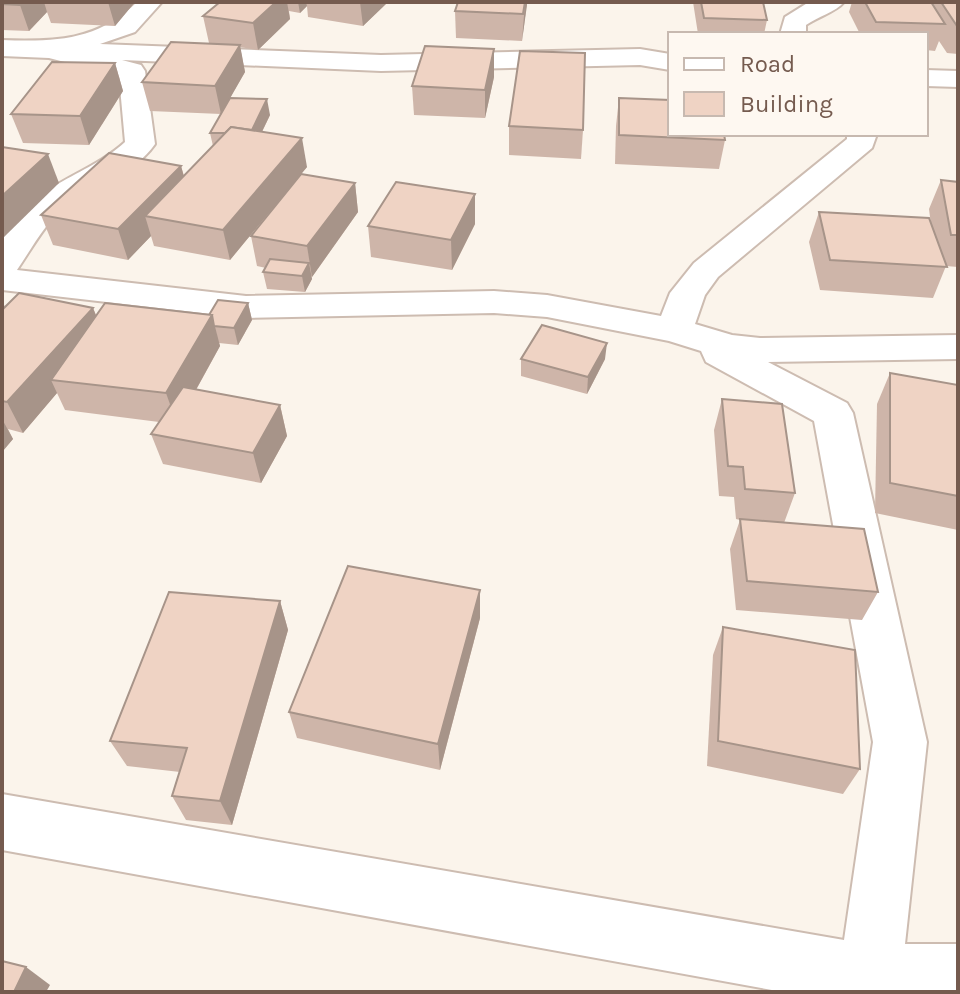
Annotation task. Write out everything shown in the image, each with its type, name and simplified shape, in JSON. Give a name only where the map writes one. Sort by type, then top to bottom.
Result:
[{"type":"street","points":[[54,51],[126,27],[150,2]]},
{"type":"street","points":[[793,32],[794,22],[812,9],[832,2]]},
{"type":"street","points":[[2,48],[381,63],[640,57],[668,62]]},
{"type":"street","points":[[2,267],[32,221],[51,201],[123,162],[140,144],[132,71],[54,51]]},
{"type":"street","points":[[928,78],[958,79]]},
{"type":"street","points":[[674,330],[688,293],[706,270],[862,142],[862,136]]},
{"type":"street","points":[[2,279],[246,307],[494,302],[547,306],[674,330],[730,347],[760,350],[958,347]]},
{"type":"street","points":[[674,330],[833,413],[900,742],[872,984]]},
{"type":"street","points":[[2,822],[872,984],[958,976]]},
{"type":"building","points":[[2,2],[23,2],[20,5]]},
{"type":"building","points":[[220,2],[276,2],[253,23],[203,16]]},
{"type":"building","points":[[458,2],[525,2],[523,14],[455,11]]},
{"type":"building","points":[[701,2],[763,2],[767,20],[704,18]]},
{"type":"building","points":[[865,2],[931,2],[945,24],[876,22]]},
{"type":"building","points":[[941,2],[958,2],[958,26],[957,26]]},
{"type":"building","points":[[171,42],[240,45],[215,86],[142,82]]},
{"type":"building","points":[[425,46],[494,49],[485,90],[412,86]]},
{"type":"building","points":[[520,51],[585,53],[583,130],[509,126]]},
{"type":"building","points":[[52,62],[115,63],[80,116],[11,114]]},
{"type":"building","points":[[230,98],[267,99],[252,130],[231,127],[225,133],[210,133]]},
{"type":"building","points":[[619,98],[668,100],[668,136],[724,136],[725,140],[619,135]]},
{"type":"building","points":[[231,127],[302,138],[223,230],[145,216]]},
{"type":"building","points":[[2,147],[48,154],[2,196]]},
{"type":"building","points":[[109,153],[181,166],[118,229],[41,215]]},
{"type":"building","points":[[301,174],[355,183],[307,246],[251,236]]},
{"type":"building","points":[[941,180],[958,182],[958,235],[951,235]]},
{"type":"building","points":[[396,182],[475,194],[451,240],[368,226]]},
{"type":"building","points":[[819,212],[929,218],[947,267],[830,260]]},
{"type":"building","points":[[270,259],[309,263],[302,276],[263,272]]},
{"type":"building","points":[[19,293],[93,308],[7,402],[2,401],[2,310]]},
{"type":"building","points":[[218,300],[248,303],[234,328],[214,326],[212,315],[209,315]]},
{"type":"building","points":[[105,303],[212,315],[166,393],[51,380]]},
{"type":"building","points":[[542,325],[607,343],[588,377],[521,359]]},
{"type":"building","points":[[890,373],[958,385],[958,496],[890,483]]},
{"type":"building","points":[[183,387],[280,405],[253,453],[151,434]]},
{"type":"building","points":[[722,399],[782,404],[795,493],[745,489],[743,467],[728,466]]},
{"type":"building","points":[[740,519],[864,529],[878,592],[747,581]]},
{"type":"building","points":[[348,566],[480,590],[438,744],[289,712]]},
{"type":"building","points":[[169,592],[280,601],[220,801],[172,796],[187,748],[110,741]]},
{"type":"building","points":[[723,627],[855,650],[860,769],[718,741]]},
{"type":"building","points":[[2,961],[26,967],[14,992],[2,992]]}]
